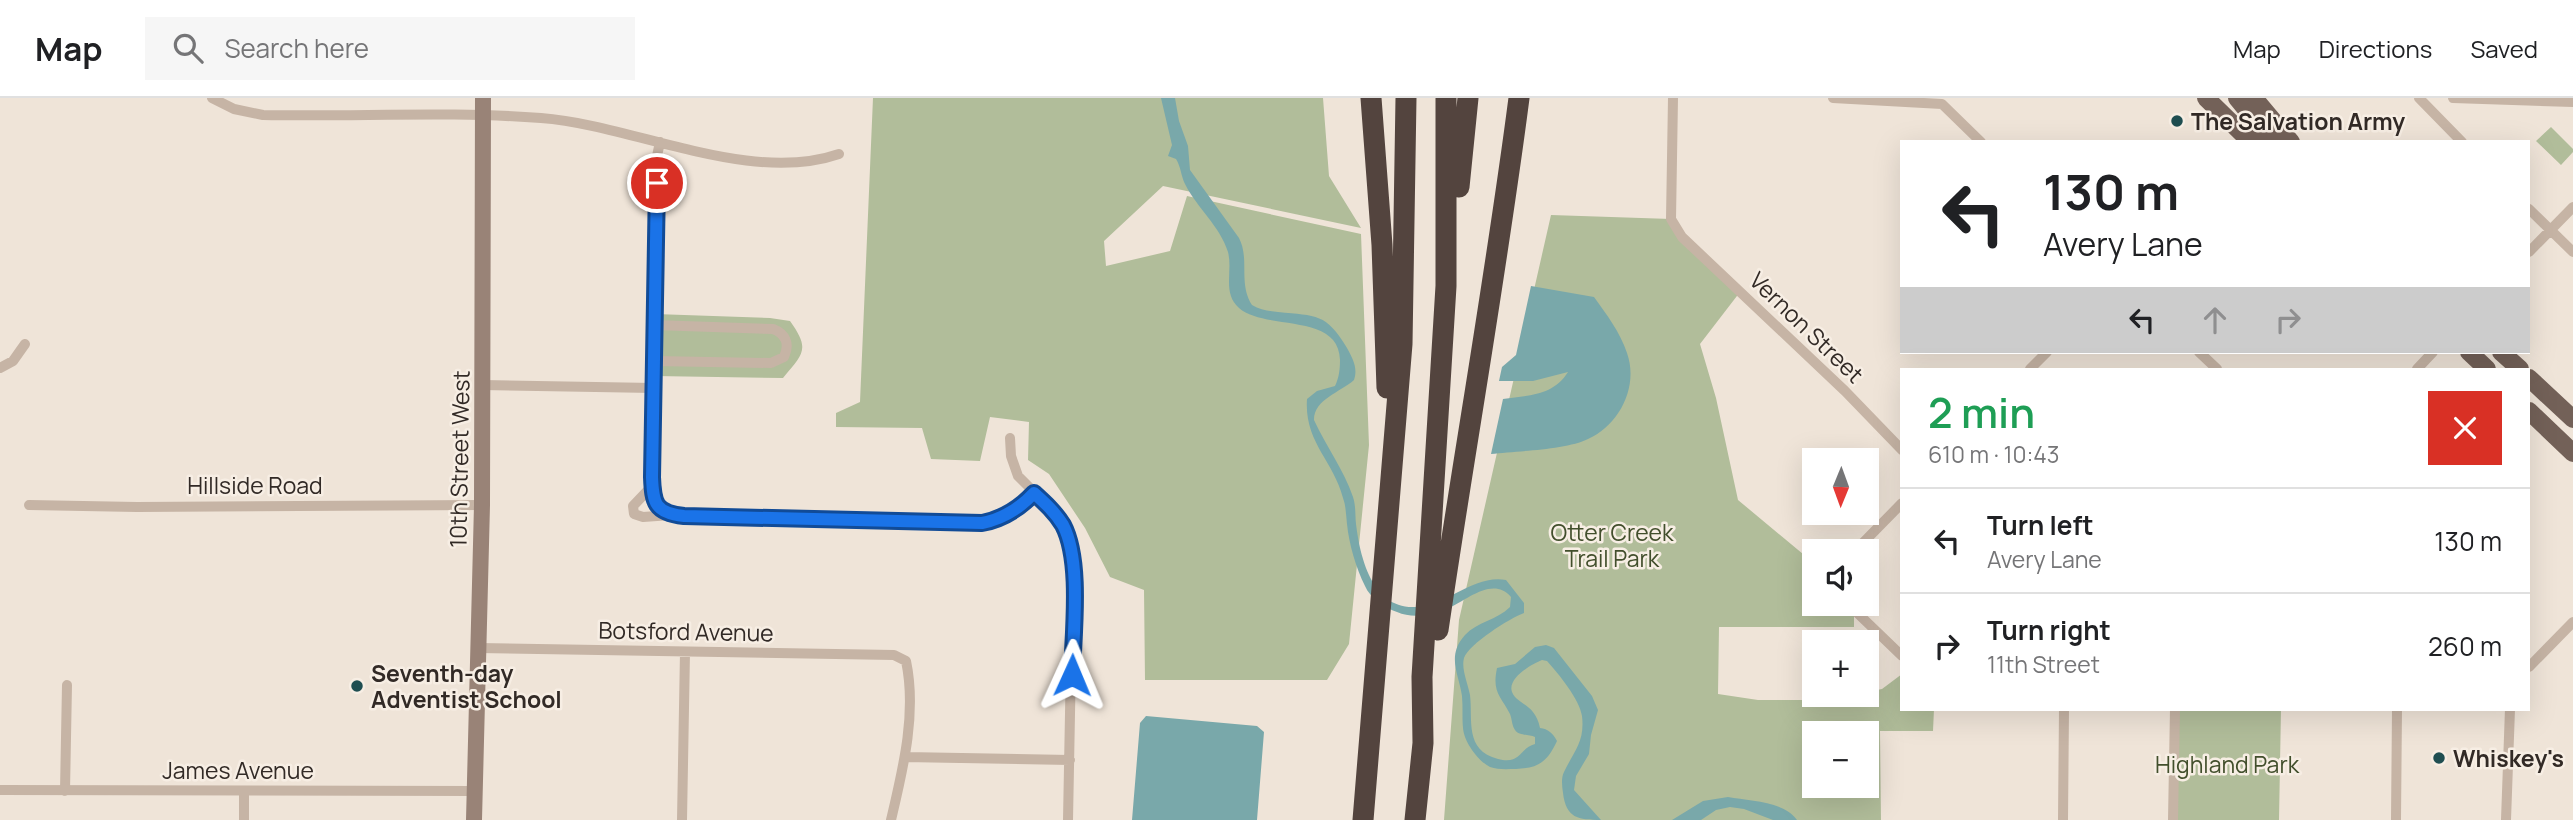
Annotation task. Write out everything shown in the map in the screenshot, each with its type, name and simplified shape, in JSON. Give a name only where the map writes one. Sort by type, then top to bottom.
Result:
[{"type":"highway","points":[[1371,98],[1386,318],[1386,523]]},
{"type":"highway","points":[[1363,820],[1401,358],[1405,98]]},
{"type":"highway","points":[[1415,820],[1426,679],[1440,558],[1446,286],[1446,98]]},
{"type":"highway","points":[[1446,286],[1468,98]]},
{"type":"highway","points":[[1440,558],[1462,465],[1484,345],[1518,103]]},
{"type":"main road","points":[[2206,98],[2249,140]]},
{"type":"main road","points":[[2237,98],[2271,140]]},
{"type":"main road","points":[[2254,98],[2290,140]]},
{"type":"main road","points":[[2272,98],[2291,140]]},
{"type":"main road","points":[[2471,354],[2486,368]]},
{"type":"main road","points":[[2503,354],[2519,368]]},
{"type":"main road","points":[[2530,379],[2573,419]]},
{"type":"main road","points":[[2530,412],[2573,453]]},
{"type":"street","points":[[212,98],[233,109],[263,115],[484,116],[564,121],[607,128],[724,156],[770,162],[817,162],[839,154]]},
{"type":"street","name":"10th Street West","points":[[474,820],[482,505],[483,98]]},
{"type":"street","name":"Vernon Street","points":[[1672,98],[1671,219],[1682,237],[1845,391],[1900,448]]},
{"type":"street","points":[[1833,98],[1942,104],[1979,140]]},
{"type":"street","points":[[2419,98],[2460,140]]},
{"type":"street","points":[[2453,98],[2573,102]]},
{"type":"street","points":[[2231,123],[2236,140]]},
{"type":"street","points":[[660,142],[657,156],[652,486],[657,506],[672,515]]},
{"type":"street","points":[[2530,251],[2573,206]]},
{"type":"street","points":[[2530,210],[2573,252]]},
{"type":"street","points":[[654,325],[772,329],[784,335],[787,343],[784,357],[771,363],[654,361]]},
{"type":"street","points":[[0,368],[13,361],[25,344]]},
{"type":"street","points":[[2031,368],[2045,354]]},
{"type":"street","points":[[2201,354],[2216,368]]},
{"type":"street","points":[[2418,368],[2431,354]]},
{"type":"street","points":[[482,385],[654,388]]},
{"type":"street","points":[[1010,438],[1014,467],[1024,484],[1055,513],[1067,535],[1073,555],[1068,820]]},
{"type":"street","points":[[652,486],[636,502],[632,510],[634,514],[643,517],[672,515],[982,523],[1004,517],[1034,493]]},
{"type":"street","name":"Hillside Road","points":[[29,505],[482,505]]},
{"type":"street","points":[[1867,539],[1900,505]]},
{"type":"street","points":[[1860,616],[1900,654]]},
{"type":"street","points":[[2530,666],[2573,622]]},
{"type":"street","name":"Botsford Avenue","points":[[478,648],[894,655],[906,661],[911,684],[905,757]]},
{"type":"street","points":[[682,820],[685,652]]},
{"type":"street","points":[[65,791],[67,685]]},
{"type":"street","points":[[2063,820],[2064,711]]},
{"type":"street","points":[[2173,820],[2175,711]]},
{"type":"street","points":[[2396,820],[2397,711]]},
{"type":"street","points":[[2506,820],[2510,711]]},
{"type":"street","points":[[891,820],[905,757],[1070,760]]},
{"type":"street","name":"James Avenue","points":[[0,790],[475,791]]},
{"type":"street","points":[[244,791],[244,820]]},
{"type":"green space","points":[[873,98],[1323,98],[1329,176],[1361,228],[1163,186],[1104,241],[1106,266],[1170,251],[1187,196],[1361,234],[1369,445],[1349,644],[1327,680],[1145,680],[1144,590],[1110,577],[1085,528],[1049,474],[1028,460],[1029,422],[990,417],[980,461],[931,459],[922,428],[836,427],[836,413],[860,402]]},
{"type":"green space","points":[[2551,127],[2573,149],[2561,165],[2536,141]]},
{"type":"green space","name":"Otter Creek Trail Park","points":[[1551,215],[1671,219],[1740,292],[1700,344],[1716,398],[1738,500],[1802,553],[1802,616],[1854,616],[1854,627],[1719,627],[1718,694],[1758,700],[1802,700],[1802,707],[1879,707],[1879,690],[1900,676],[1900,711],[1934,711],[1933,731],[1880,731],[1881,820],[1444,820],[1459,620]]},
{"type":"green space","points":[[655,314],[790,321],[800,338],[802,351],[783,378],[654,376]]},
{"type":"green space","name":"Highland Park","points":[[2175,711],[2281,711],[2279,820],[2173,820]]},
{"type":"water","points":[[1161,98],[1175,98],[1179,121],[1188,146],[1190,170],[1239,238],[1244,254],[1246,288],[1252,305],[1268,311],[1319,318],[1333,328],[1353,360],[1354,380],[1323,401],[1314,420],[1353,497],[1361,551],[1371,579],[1388,600],[1415,607],[1438,602],[1483,582],[1506,580],[1524,603],[1524,613],[1481,639],[1464,658],[1463,667],[1470,695],[1471,724],[1475,741],[1487,755],[1506,760],[1516,758],[1535,744],[1535,737],[1519,733],[1514,728],[1496,688],[1497,668],[1515,664],[1535,647],[1546,645],[1554,648],[1592,696],[1598,710],[1589,754],[1576,776],[1574,790],[1601,820],[1574,816],[1567,808],[1562,777],[1580,740],[1582,716],[1573,695],[1547,661],[1542,660],[1527,668],[1511,687],[1514,696],[1534,714],[1540,728],[1550,732],[1557,741],[1546,759],[1524,768],[1493,768],[1476,756],[1466,739],[1462,696],[1455,665],[1456,650],[1470,631],[1510,607],[1511,597],[1504,591],[1488,589],[1443,610],[1416,616],[1388,608],[1367,590],[1353,556],[1345,504],[1333,473],[1314,439],[1307,414],[1307,399],[1317,391],[1335,386],[1340,360],[1336,345],[1327,335],[1314,329],[1251,315],[1234,302],[1229,289],[1229,259],[1224,243],[1190,193],[1176,159],[1168,156],[1172,145]]},
{"type":"water","points":[[1531,286],[1594,297],[1617,331],[1627,353],[1630,366],[1628,391],[1617,415],[1599,433],[1588,439],[1554,448],[1491,454],[1503,399],[1548,390],[1568,372],[1533,381],[1499,381],[1502,367],[1516,355]]},
{"type":"water","points":[[1146,716],[1257,726],[1264,732],[1257,820],[1132,820],[1140,723]]},
{"type":"water","points":[[1728,797],[1775,805],[1797,820],[1773,820],[1744,809],[1730,807],[1716,810],[1701,820],[1672,820],[1703,801]]},
{"type":"place","name":"The Salvation Army","points":[[2177,121]]},
{"type":"place","name":"Seventh-day Adventist School","points":[[357,686]]},
{"type":"place","name":"Whiskey's","points":[[2439,758]]},
{"type":"route","points":[[657,183],[652,477],[657,506],[672,515],[684,516],[982,523],[1004,517],[1034,493],[1055,513],[1071,543],[1074,581],[1072,675]]}]
